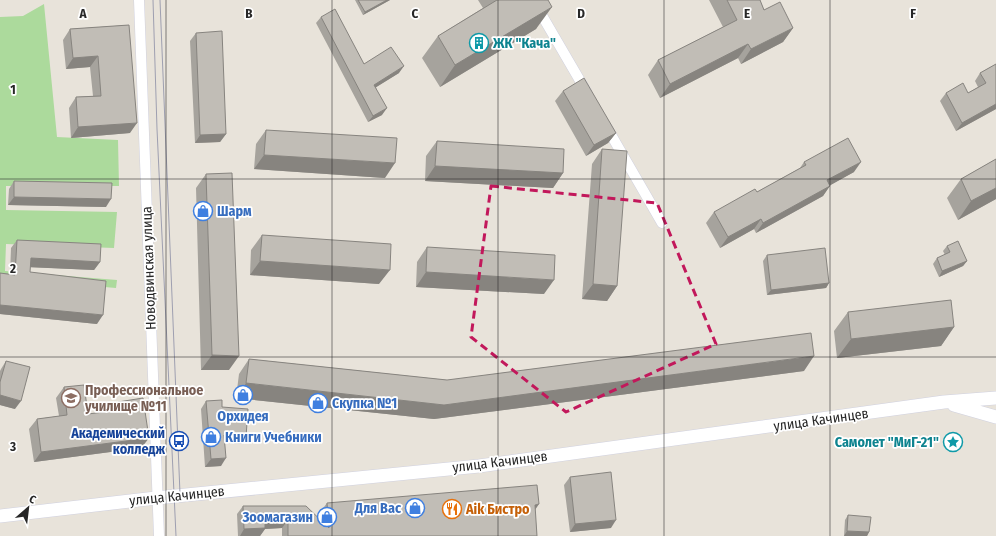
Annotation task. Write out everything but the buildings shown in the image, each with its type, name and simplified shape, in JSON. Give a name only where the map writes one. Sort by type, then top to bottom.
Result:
[{"type":"main road","points":[[944,402],[996,398]]},
{"type":"main road","name":"улица Качинцев","points":[[0,516],[156,498],[479,466],[944,402],[996,417]]},
{"type":"street","name":"Новодвинская улица","points":[[139,0],[151,308],[156,498],[159,536]]},
{"type":"street","points":[[533,0],[591,101]]},
{"type":"street","points":[[599,114],[662,223]]},
{"type":"highlighted area","points":[[491,186],[657,203],[716,344],[566,412],[471,337]]},
{"type":"green space","points":[[44,4],[57,137],[118,140],[119,186],[6,186],[6,210],[117,212],[114,248],[6,244],[5,271],[117,280],[116,288],[0,278],[0,17],[23,16]]},
{"type":"tram line","points":[[153,0],[157,129],[176,536]]},
{"type":"tram line","points":[[160,0],[180,494]]},
{"type":"place","name":"ЖК \"Кача\"","points":[[479,43]]},
{"type":"place","name":"Шарм","points":[[203,211]]},
{"type":"place","name":"Орхидея","points":[[243,395]]},
{"type":"place","name":"Профессиональное училище №11","points":[[71,398]]},
{"type":"place","name":"Скупка №1","points":[[318,403]]},
{"type":"place","name":"Книги Учебники","points":[[211,437]]},
{"type":"place","name":"Академический колледж","points":[[179,441]]},
{"type":"place","name":"Самолет \"МиГ-21\"","points":[[953,442]]},
{"type":"place","name":"Для Вас","points":[[415,508]]},
{"type":"place","name":"Aik Бистро","points":[[452,509]]},
{"type":"place","name":"Зоомагазин","points":[[327,517]]}]
